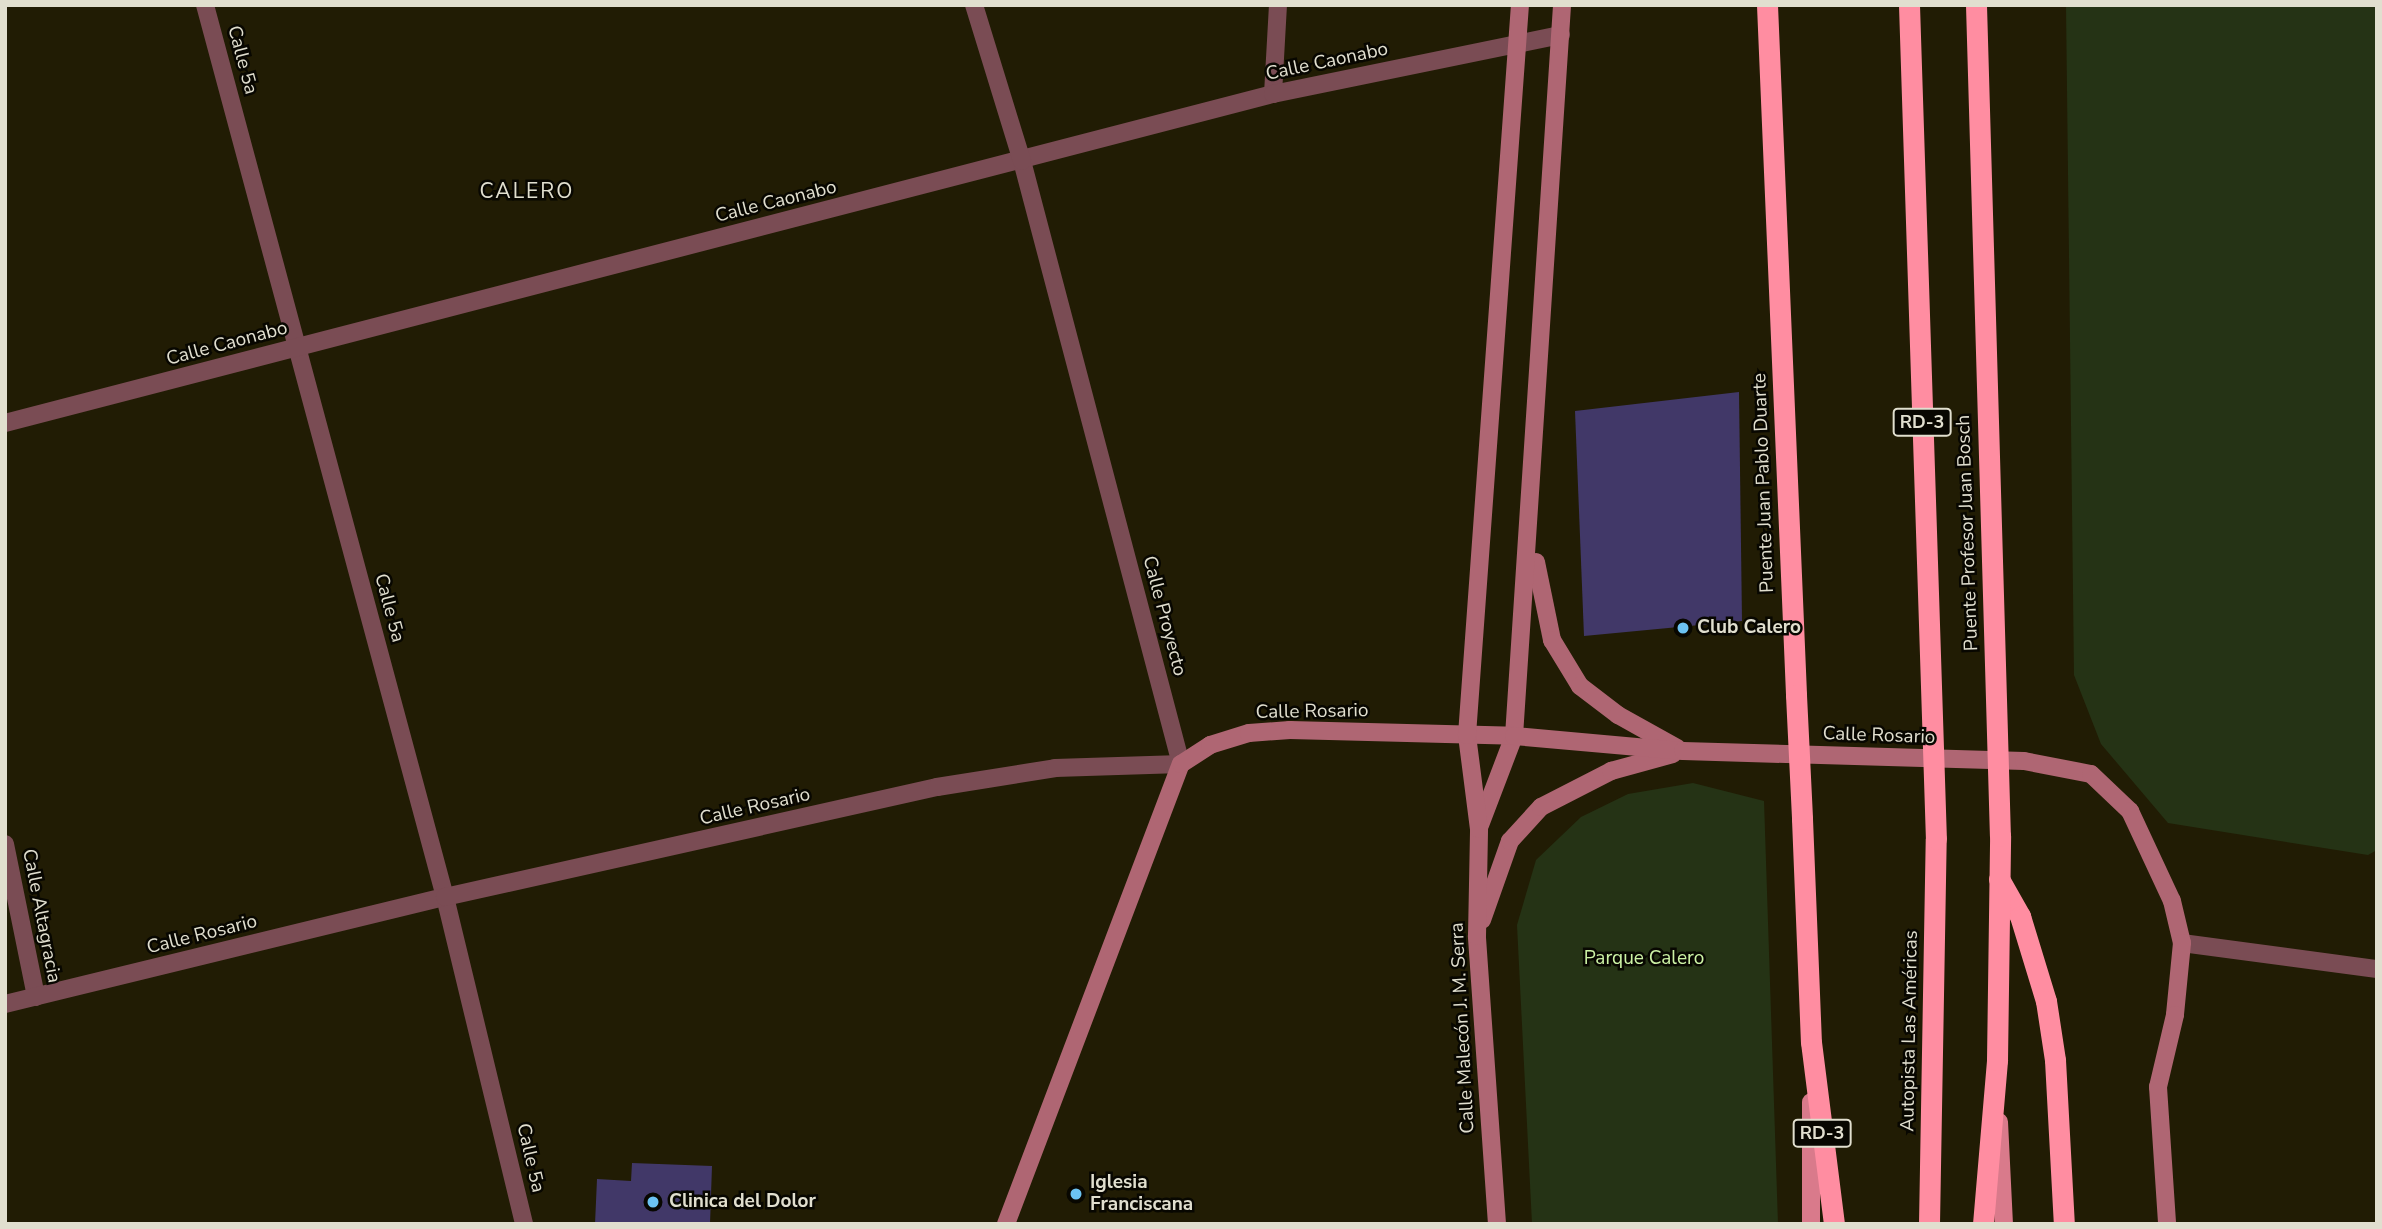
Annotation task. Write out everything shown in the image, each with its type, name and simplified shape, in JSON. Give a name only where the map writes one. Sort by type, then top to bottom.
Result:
[{"type":"highway","name":"Puente Juan Pablo Duarte","points":[[1766,5],[1811,1042]]},
{"type":"highway","name":"Autopista Las Américas","points":[[1909,5],[1936,839],[1929,1224]]},
{"type":"highway","name":"Puente Profesor Juan Bosch","points":[[1976,5],[2000,836],[1997,1060]]},
{"type":"highway","points":[[1998,878],[2020,916],[2046,1001],[2055,1060],[2064,1224]]},
{"type":"highway","name":"RD-3","points":[[1811,1042],[1834,1224]]},
{"type":"highway","points":[[1983,1224],[1997,1060]]},
{"type":"main road","points":[[1479,829],[1467,735],[1520,5]]},
{"type":"main road","points":[[1479,829],[1514,736],[1532,500],[1562,5]]},
{"type":"main road","points":[[1532,500],[1537,581],[1552,640],[1580,686],[1618,715],[1683,751]]},
{"type":"main road","name":"Calle Rosario","points":[[1181,764],[1210,745],[1249,733],[1290,730],[1514,736],[1683,751],[2024,761],[2091,774],[2130,811],[2172,901],[2182,943],[2175,1015],[2158,1087],[2167,1224]]},
{"type":"main road","points":[[1477,936],[1510,841],[1541,807],[1611,771],[1683,751]]},
{"type":"main road","points":[[1006,1224],[1181,764]]},
{"type":"main road","name":"Calle Malecón J. M. Serra","points":[[1479,829],[1477,936],[1497,1224]]},
{"type":"main road","points":[[1811,1042],[1811,1224]]},
{"type":"main road","points":[[1997,1060],[2004,1224]]},
{"type":"street","name":"Calle 5a","points":[[205,5],[445,897],[524,1224]]},
{"type":"street","name":"Calle Proyecto","points":[[974,5],[1022,161],[1181,764]]},
{"type":"street","points":[[1273,94],[1278,5]]},
{"type":"street","name":"Calle Caonabo","points":[[5,423],[1273,94],[1561,34]]},
{"type":"street","name":"Calle Rosario","points":[[5,1004],[445,897],[937,787],[1055,768],[1181,764]]},
{"type":"street","name":"Calle Altagracia","points":[[5,844],[36,997]]},
{"type":"street","points":[[2182,943],[2377,970]]},
{"type":"green space","points":[[2066,5],[2377,5],[2377,850],[2368,855],[2168,823],[2101,744],[2074,675]]},
{"type":"green space","name":"Parque Calero","points":[[1693,783],[1764,801],[1778,1224],[1532,1224],[1517,925],[1536,860],[1581,817],[1628,794]]},
{"type":"building","points":[[1739,392],[1742,621],[1584,636],[1575,411]]},
{"type":"building","name":"Clinica del Dolor","points":[[632,1163],[712,1166],[710,1224],[595,1224],[597,1179],[631,1181]]},
{"type":"place","name":"Club Calero","points":[[1683,628]]},
{"type":"place","name":"Iglesia Franciscana","points":[[1076,1194]]},
{"type":"place","name":"Clinica del Dolor","points":[[653,1202]]},
{"type":"district","name":"CALERO","points":[[527,191]]}]
